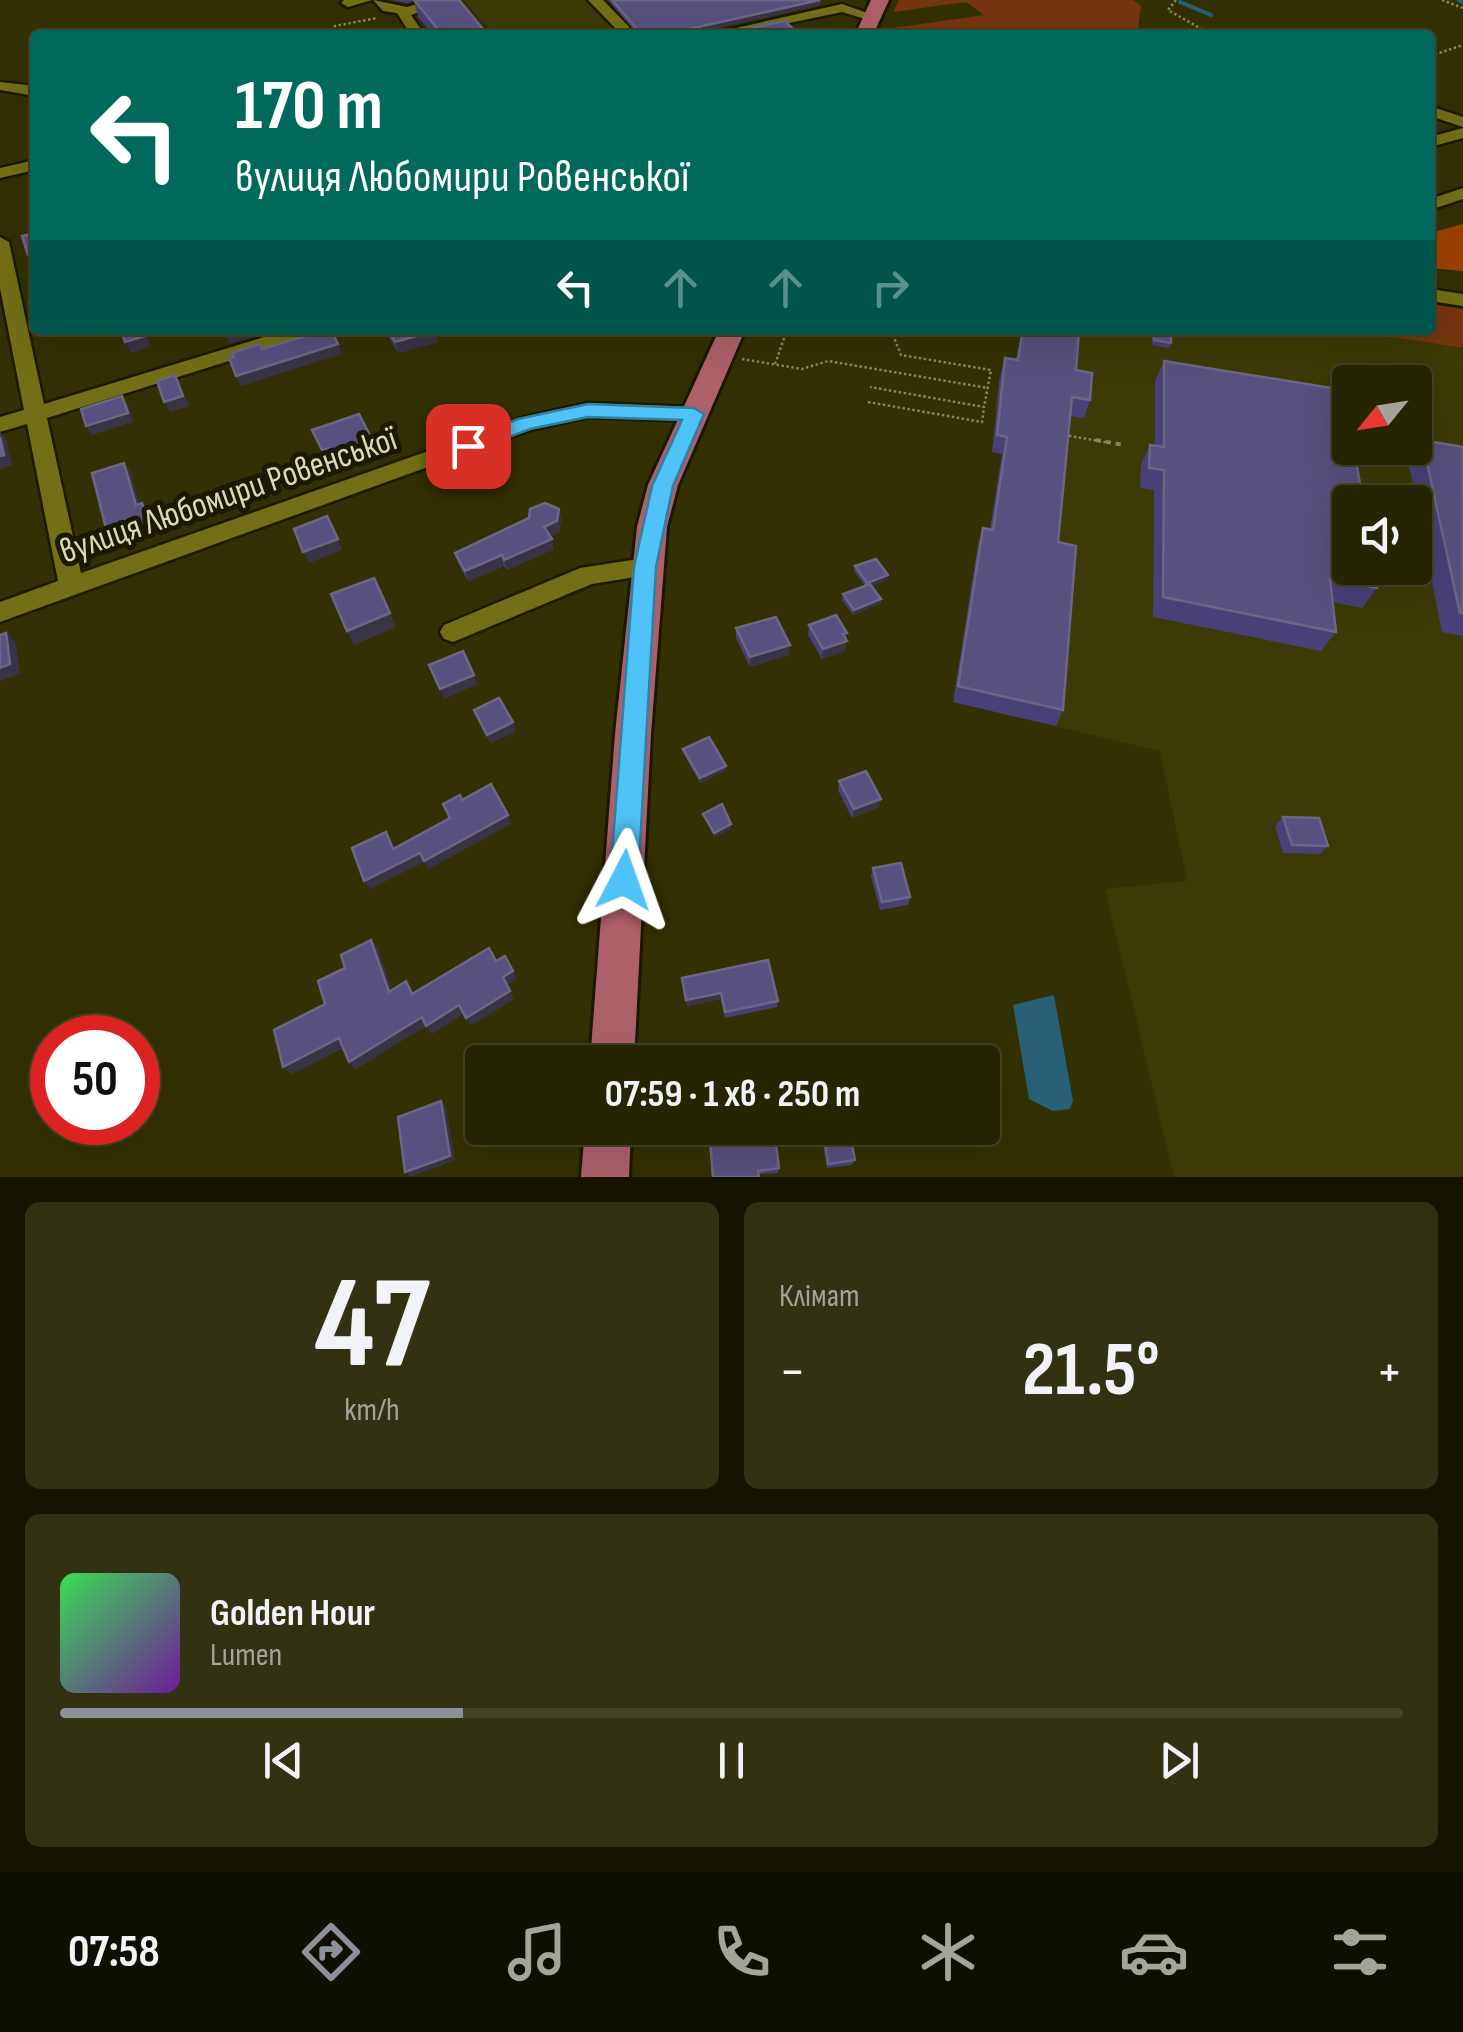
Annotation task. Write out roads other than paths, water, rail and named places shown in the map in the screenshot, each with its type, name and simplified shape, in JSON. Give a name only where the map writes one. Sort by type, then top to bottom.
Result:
[{"type":"main road","points":[[613,1045],[645,567],[662,486],[726,342]]},
{"type":"main road","points":[[605,1177],[607,1145]]},
{"type":"street","points":[[348,3],[365,0]]},
{"type":"street","points":[[380,0],[388,8],[405,12],[444,0]]},
{"type":"street","points":[[595,0],[625,30]]},
{"type":"street","points":[[733,30],[844,4],[876,8]]},
{"type":"street","points":[[405,12],[415,30]]},
{"type":"street","points":[[0,86],[30,90]]},
{"type":"street","points":[[1435,113],[1463,122]]},
{"type":"street","points":[[1435,141],[1463,134]]},
{"type":"street","points":[[0,174],[30,166]]},
{"type":"street","points":[[1435,203],[1463,193]]},
{"type":"street","points":[[0,242],[71,586]]},
{"type":"street","points":[[1435,296],[1463,300]]},
{"type":"street","points":[[0,424],[292,335]]},
{"type":"street","name":"вулиця Любомири Ровенської","points":[[0,612],[525,424],[588,410],[694,414]]},
{"type":"street","points":[[454,632],[588,575],[645,567]]},
{"type":"water","points":[[1054,995],[1073,1101],[1070,1109],[1053,1111],[1029,1099],[1013,1005]]},
{"type":"waterway","points":[[1459,0],[1463,2]]},
{"type":"waterway","points":[[1180,2],[1211,15]]}]
